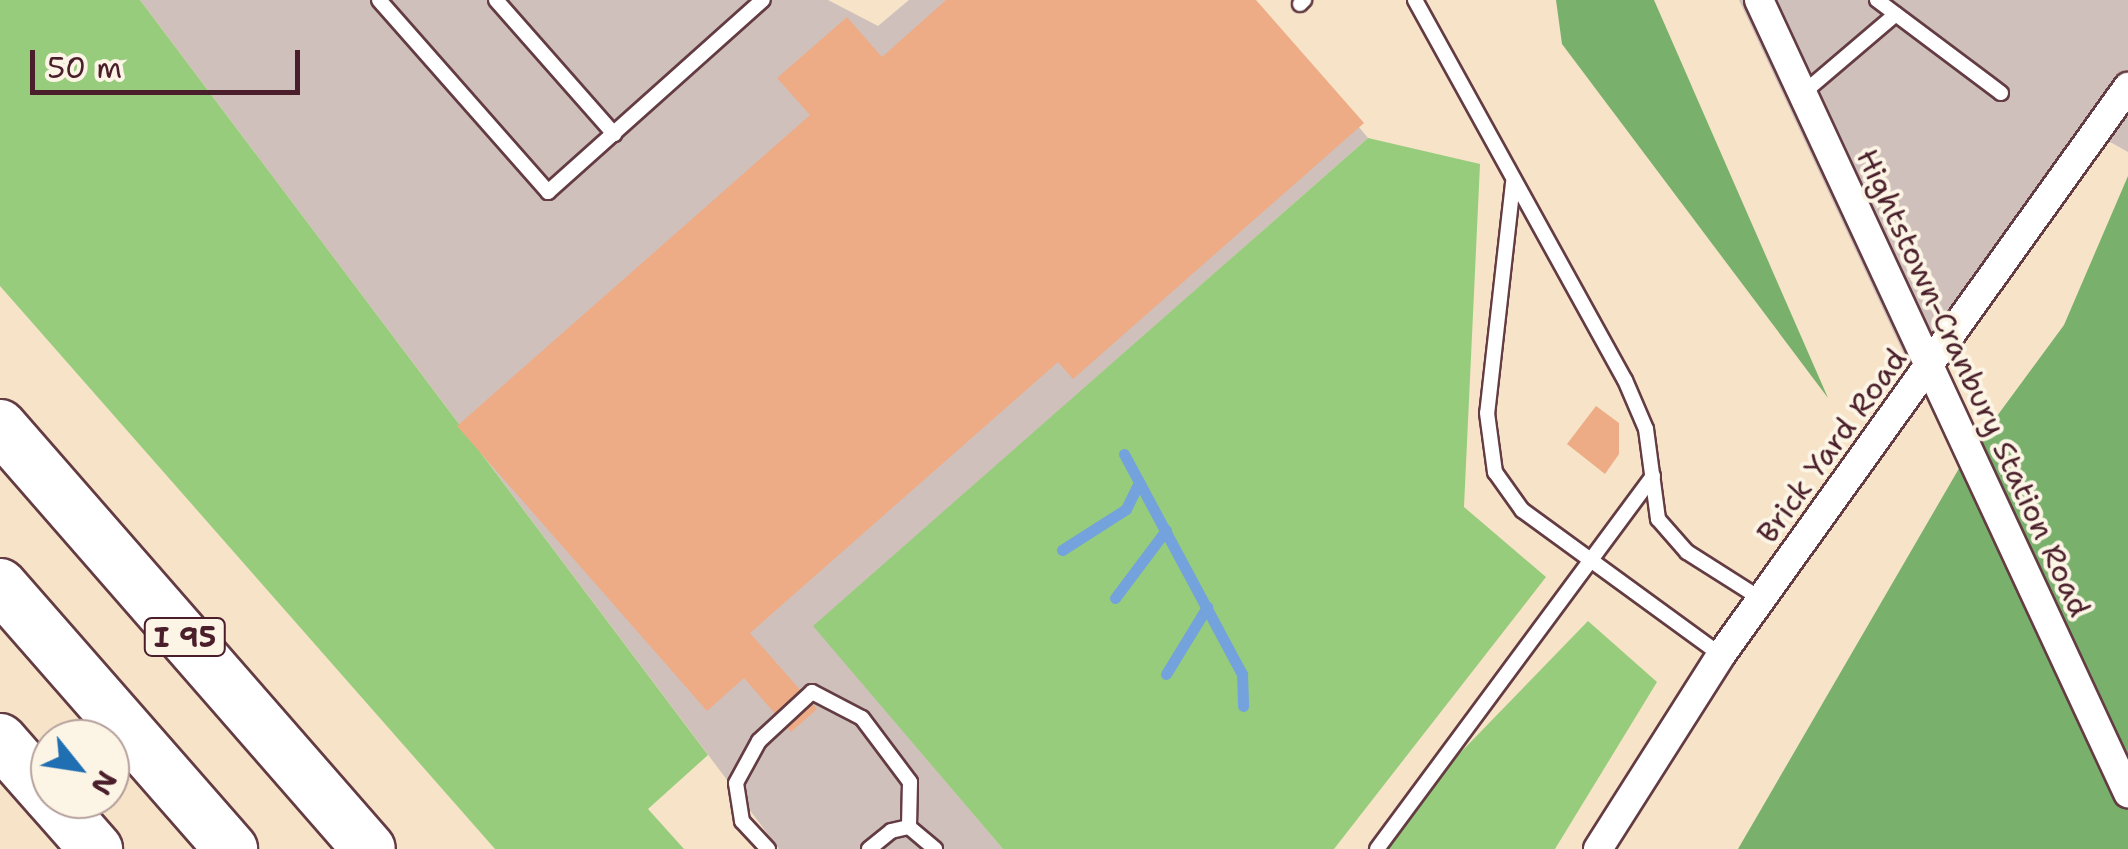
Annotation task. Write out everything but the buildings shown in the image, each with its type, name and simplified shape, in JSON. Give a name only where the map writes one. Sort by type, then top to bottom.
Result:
[{"type":"highway","name":"I 95","points":[[0,426],[369,849]]},
{"type":"highway","points":[[0,585],[231,849]]},
{"type":"highway","points":[[0,740],[30,774]]},
{"type":"highway","points":[[70,819],[96,849]]},
{"type":"street","name":"Hightstown-Cranbury Station Road","points":[[1760,0],[2128,793]]},
{"type":"street","name":"Brick Yard Road","points":[[1598,849],[1721,655],[2128,87]]},
{"type":"lane","points":[[379,0],[548,192],[762,0]]},
{"type":"lane","points":[[496,0],[614,134]]},
{"type":"lane","points":[[1416,0],[1625,380],[1646,429],[1658,519],[1688,552],[1762,599]]},
{"type":"lane","points":[[1877,0],[2001,92]]},
{"type":"lane","points":[[1802,94],[1896,14]]},
{"type":"lane","points":[[1513,182],[1491,362],[1490,454],[1505,492],[1522,510],[1721,655]]},
{"type":"lane","points":[[1377,849],[1653,476]]},
{"type":"lane","points":[[768,849],[742,821],[736,783],[759,741],[812,692],[862,718],[910,782],[909,827]]},
{"type":"lane","points":[[869,849],[891,831],[909,827]]},
{"type":"lane","points":[[909,827],[935,849]]},
{"type":"shaded area","points":[[140,0],[828,0],[878,26],[909,0],[1253,0],[1368,138],[814,626],[1003,849],[779,849]]},
{"type":"shaded area","points":[[1739,0],[2128,0],[2128,152],[2087,129],[1915,378]]},
{"type":"green space","points":[[0,0],[140,0],[708,755],[648,809],[684,849],[495,849],[0,286]]},
{"type":"green space","points":[[1556,0],[1654,0],[1828,398],[1562,44]]},
{"type":"green space","points":[[1368,138],[1480,164],[1464,507],[1546,577],[1334,849],[1003,849],[813,626]]},
{"type":"green space","points":[[2128,176],[2128,849],[1738,849],[1961,465],[2064,325]]},
{"type":"green space","points":[[1588,621],[1657,682],[1555,849],[1367,849]]},
{"type":"waterway","points":[[1124,454],[1242,674],[1243,706]]},
{"type":"waterway","points":[[1062,550],[1126,509],[1139,482]]},
{"type":"waterway","points":[[1115,598],[1166,530]]},
{"type":"waterway","points":[[1166,674],[1207,607]]}]
